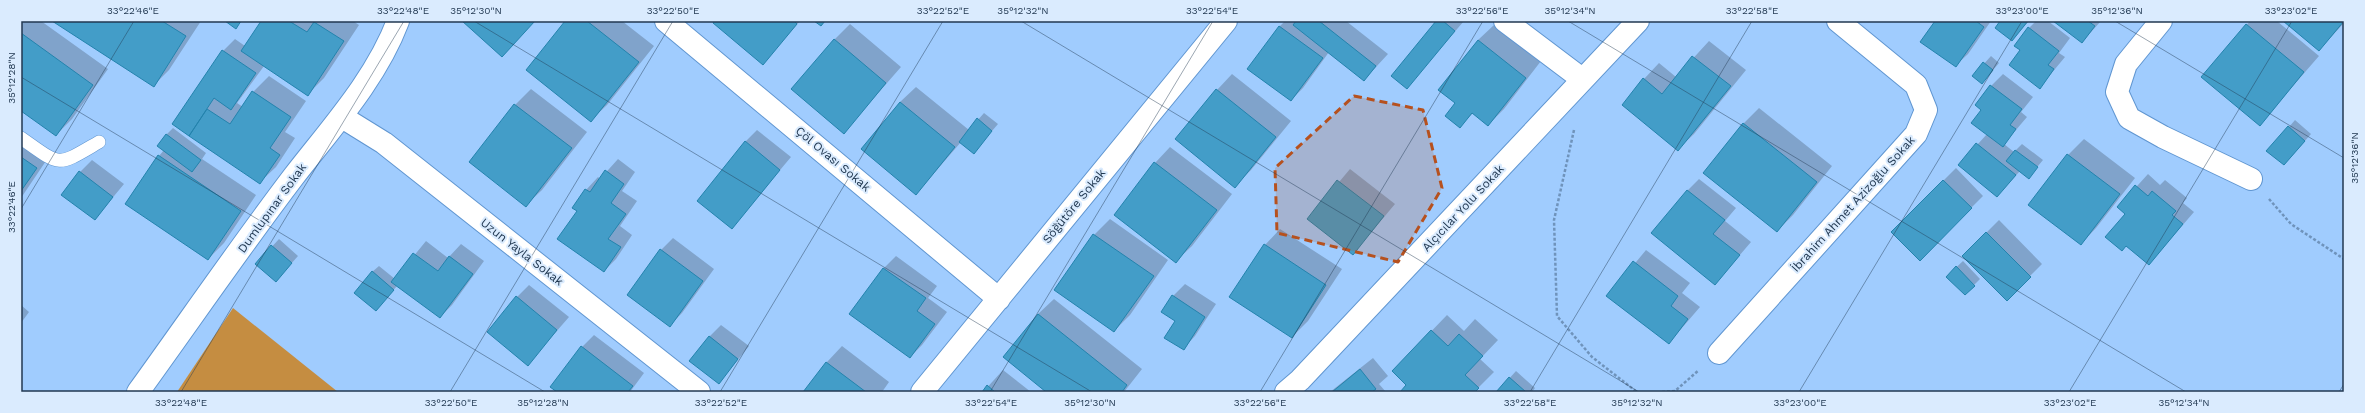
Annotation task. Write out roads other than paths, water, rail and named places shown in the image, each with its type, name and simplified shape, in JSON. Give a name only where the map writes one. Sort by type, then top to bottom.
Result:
[{"type":"street","name":"Dumlupınar Sokak","points":[[138,392],[294,177],[342,117],[389,46],[398,21]]},
{"type":"street","name":"Çöl Ovası Sokak","points":[[666,21],[999,298]]},
{"type":"street","name":"Söğütöre Sokak","points":[[922,392],[1226,21]]},
{"type":"street","points":[[1505,21],[1582,79]]},
{"type":"street","name":"Alçıcılar Yolu Sokak","points":[[1286,392],[1300,380],[1470,201],[1582,79],[1638,21]]},
{"type":"street","name":"İbrahim Ahmet Azizoğlu Sokak","points":[[1719,353],[1916,134],[1926,110],[1916,85],[1838,21]]},
{"type":"street","points":[[2161,21],[2126,64],[2117,92],[2129,118],[2163,137],[2251,179]]},
{"type":"street","name":"Uzun Yayla Sokak","points":[[342,117],[384,143],[699,392]]},
{"type":"lane","points":[[21,138],[52,160],[66,162],[99,142]]}]
